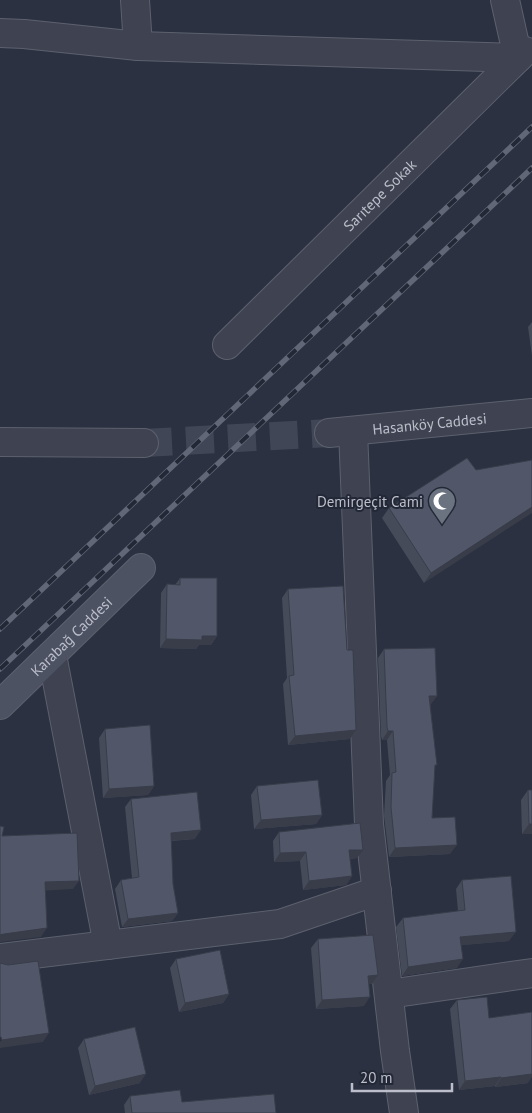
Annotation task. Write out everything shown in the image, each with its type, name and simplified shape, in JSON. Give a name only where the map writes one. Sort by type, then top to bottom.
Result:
[{"type":"main road","name":"Karabağ Caddesi","points":[[0,705],[141,568]]},
{"type":"street","points":[[135,0],[138,46]]},
{"type":"street","points":[[0,34],[24,34],[138,46],[525,52],[505,0]]},
{"type":"street","name":"Sarıtepe Sokak","points":[[227,345],[525,52]]},
{"type":"street","name":"Hasanköy Caddesi","points":[[377,891],[369,824],[341,432],[532,413]]},
{"type":"street","points":[[0,442],[144,443]]},
{"type":"street","points":[[52,655],[108,945]]},
{"type":"street","points":[[0,958],[280,924],[377,891],[404,1113]]},
{"type":"street","points":[[389,994],[532,973]]},
{"type":"building","name":"Demirgeçit Cami","points":[[467,458],[476,470],[532,460],[532,507],[431,573],[389,508]]},
{"type":"building","points":[[180,578],[217,578],[217,636],[202,636],[202,640],[166,639],[167,584],[180,585]]},
{"type":"building","points":[[343,586],[347,650],[353,650],[356,730],[295,736],[289,676],[294,675],[288,589]]},
{"type":"building","points":[[435,648],[437,696],[429,696],[437,765],[435,765],[432,818],[455,817],[457,845],[395,848],[391,807],[392,773],[396,772],[393,731],[388,731],[387,727],[384,649]]},
{"type":"building","points":[[150,725],[154,786],[109,789],[105,729]]},
{"type":"building","points":[[318,780],[322,815],[261,820],[257,786]]},
{"type":"building","points":[[528,790],[532,790],[532,824],[529,824]]},
{"type":"building","points":[[197,792],[201,830],[171,833],[173,884],[178,913],[128,919],[121,880],[139,877],[131,799]]},
{"type":"building","points":[[360,823],[363,850],[349,850],[352,876],[309,881],[306,852],[280,853],[279,832]]},
{"type":"building","points":[[0,826],[4,827],[2,836],[77,833],[79,881],[45,882],[47,928],[0,935]]},
{"type":"building","points":[[511,876],[516,932],[460,937],[463,959],[408,967],[403,918],[465,910],[462,880]]},
{"type":"building","points":[[373,935],[378,975],[368,976],[370,997],[322,1000],[318,939]]},
{"type":"building","points":[[220,950],[229,994],[185,1003],[176,959]]},
{"type":"building","points":[[38,961],[49,1033],[2,1040],[0,1037],[0,963],[8,965]]},
{"type":"building","points":[[487,997],[489,1018],[532,1012],[532,1074],[465,1081],[457,1000]]},
{"type":"building","points":[[135,1027],[146,1074],[95,1086],[84,1039]]},
{"type":"building","points":[[180,1090],[182,1102],[274,1094],[276,1113],[132,1113],[130,1096]]},
{"type":"tunnel","points":[[144,443],[329,433]]},
{"type":"railway","points":[[0,629],[532,127]]},
{"type":"railway","points":[[0,669],[532,168]]},
{"type":"place","name":"Demirgeçit Cami","points":[[442,525]]}]
